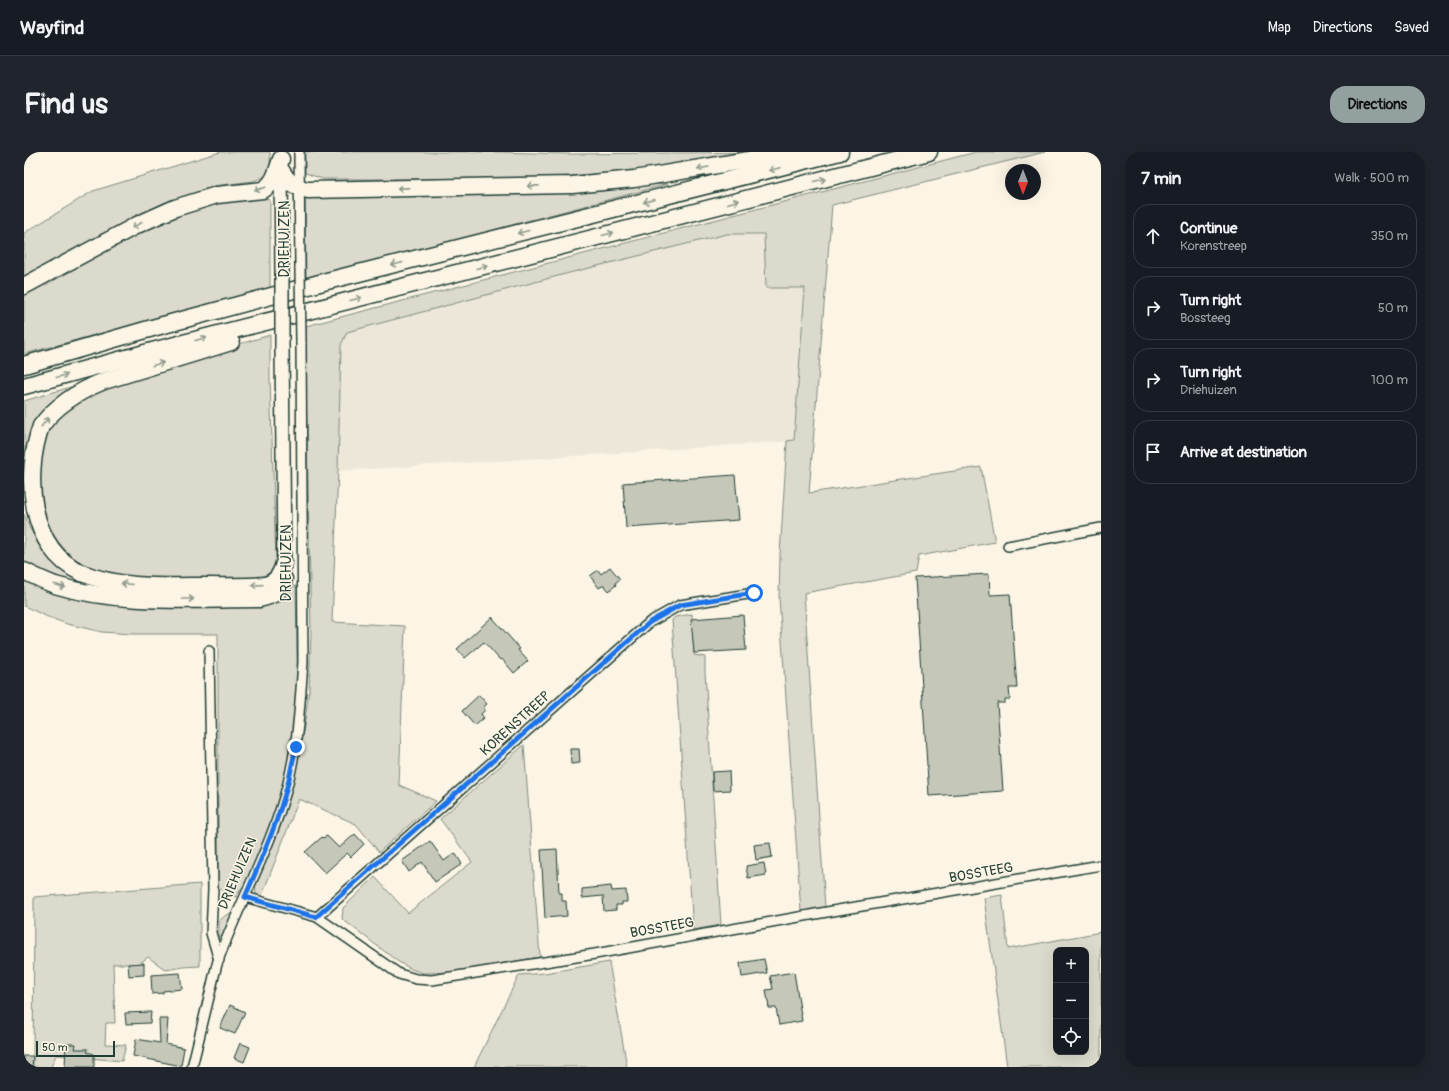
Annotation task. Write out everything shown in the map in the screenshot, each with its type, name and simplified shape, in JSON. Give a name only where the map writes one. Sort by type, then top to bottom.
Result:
[{"type":"highway","points":[[281,160],[287,179],[293,186],[308,190],[572,185],[634,179],[772,156],[839,152]]},
{"type":"highway","points":[[24,365],[156,327],[319,283],[839,152]]},
{"type":"highway","points":[[24,386],[156,350],[929,152]]},
{"type":"highway","points":[[24,286],[137,225],[175,208],[218,196],[263,190],[267,188],[273,180],[281,160]]},
{"type":"highway","points":[[284,563],[276,580],[270,584],[260,586],[140,585],[98,579],[81,572],[64,561],[49,548],[41,538],[29,514],[24,487],[27,456],[41,427],[61,404],[86,388],[122,374],[251,336],[318,309]]},
{"type":"highway","points":[[24,570],[53,584],[78,591],[114,597],[167,599],[259,599],[273,594],[281,588],[284,583],[284,563]]},
{"type":"main road","name":"DRIEHUIZEN","points":[[281,160],[284,563]]},
{"type":"street","name":"DRIEHUIZEN","points":[[192,1067],[219,960],[232,924],[269,840],[288,783],[296,747],[300,715],[303,662],[299,152]]},
{"type":"street","points":[[1008,546],[1101,528]]},
{"type":"street","name":"KORENSTREEP","points":[[316,917],[650,622],[680,605],[754,593]]},
{"type":"street","name":"DRIEHUIZEN","points":[[209,652],[213,889],[211,933],[219,960]]},
{"type":"street","name":"BOSSTEEG","points":[[245,897],[316,917],[400,974],[416,979],[432,980],[588,955],[1101,865]]},
{"type":"shaded area","points":[[220,152],[270,152],[270,175],[253,181],[214,186],[164,203],[24,277],[24,233],[93,191]]},
{"type":"shaded area","points":[[305,152],[494,152],[572,154],[755,152],[662,169],[530,179],[323,179],[305,173]]},
{"type":"shaded area","points":[[976,152],[1045,152],[832,205],[809,493],[981,467],[995,542],[919,556],[916,573],[804,593],[825,907],[801,912],[779,598],[787,441],[794,440],[805,288],[766,288],[764,234],[727,234],[569,273],[347,332],[341,345],[332,622],[405,626],[399,785],[436,801],[379,852],[356,824],[299,799],[261,898],[256,894],[255,886],[279,830],[292,784],[304,727],[309,690],[311,633],[306,326]]},
{"type":"shaded area","points":[[668,184],[306,279],[305,195]]},
{"type":"shaded area","points":[[260,197],[270,200],[270,288],[24,354],[24,294],[168,216],[197,204]]},
{"type":"shaded area","points":[[727,234],[764,234],[805,288],[794,441],[338,471],[341,345],[347,332],[569,273]]},
{"type":"shaded area","points":[[270,335],[276,561],[270,571],[264,577],[243,582],[105,576],[59,553],[28,483],[51,422],[80,399],[141,373]]},
{"type":"shaded area","points":[[97,379],[31,434],[24,451],[24,401]]},
{"type":"shaded area","points":[[24,514],[30,529],[43,548],[114,587],[85,588],[24,566]]},
{"type":"shaded area","points":[[24,575],[52,587],[231,604],[278,603],[287,597],[292,586],[296,586],[298,715],[285,776],[273,821],[249,877],[236,897],[226,894],[218,887],[218,634],[131,634],[102,632],[67,624],[24,606]]},
{"type":"shaded area","points":[[692,614],[694,655],[705,657],[721,925],[693,930],[672,620],[675,617]]},
{"type":"shaded area","points":[[524,745],[540,957],[452,972],[423,973],[411,969],[397,961],[342,919],[343,908],[375,877],[408,913],[472,862],[440,819]]},
{"type":"shaded area","points":[[200,884],[200,966],[166,970],[148,957],[139,964],[113,964],[115,1023],[106,1023],[105,1044],[126,1045],[122,1061],[56,1055],[51,1067],[33,1067],[34,897]]},
{"type":"shaded area","points":[[1002,895],[1008,949],[1101,932],[1101,1067],[1007,1067],[984,898]]},
{"type":"shaded area","points":[[233,913],[219,945],[219,921],[226,915]]},
{"type":"shaded area","points":[[609,962],[627,1067],[474,1067],[519,975],[545,973]]},
{"type":"building","points":[[735,475],[739,520],[626,528],[623,483]]},
{"type":"building","points":[[610,567],[620,579],[609,591],[604,585],[599,588],[590,576],[598,570],[601,574]]},
{"type":"building","points":[[989,574],[990,595],[1010,594],[1017,688],[1009,688],[1010,699],[1005,699],[1005,703],[997,703],[1003,791],[929,796],[915,578]]},
{"type":"building","points":[[743,615],[746,650],[694,653],[691,619]]},
{"type":"building","points":[[492,617],[520,649],[518,650],[528,661],[514,673],[484,642],[465,658],[457,649]]},
{"type":"building","points":[[479,695],[487,704],[483,708],[485,710],[481,714],[484,718],[475,726],[462,711]]},
{"type":"building","points":[[570,749],[579,749],[580,763],[571,764]]},
{"type":"building","points":[[729,771],[730,790],[713,791],[712,772]]},
{"type":"building","points":[[355,834],[364,844],[351,857],[347,853],[325,873],[305,852],[322,837],[327,836],[339,848]]},
{"type":"building","points":[[430,841],[444,861],[455,853],[462,864],[435,882],[422,862],[409,872],[402,861]]},
{"type":"building","points":[[770,843],[772,857],[756,860],[754,845]]},
{"type":"building","points":[[557,849],[559,893],[562,893],[562,901],[566,901],[567,916],[545,918],[541,850]]},
{"type":"building","points":[[764,863],[766,875],[748,878],[746,866]]},
{"type":"building","points":[[611,886],[612,891],[626,890],[627,902],[622,902],[622,905],[616,905],[616,910],[604,911],[603,896],[582,898],[582,889]]},
{"type":"building","points":[[764,959],[767,973],[742,977],[740,963]]},
{"type":"building","points":[[144,963],[144,975],[129,976],[128,964]]},
{"type":"building","points":[[794,972],[802,1021],[779,1025],[776,1008],[769,1008],[766,990],[773,989],[770,976]]},
{"type":"building","points":[[180,973],[182,989],[152,994],[151,975]]},
{"type":"building","points":[[230,1005],[245,1012],[235,1034],[220,1028]]},
{"type":"building","points":[[151,1012],[150,1023],[126,1024],[125,1013]]},
{"type":"building","points":[[159,1019],[168,1019],[166,1044],[184,1048],[181,1066],[133,1056],[136,1039],[160,1043]]},
{"type":"building","points":[[240,1043],[250,1047],[244,1062],[234,1058]]},
{"type":"building","points":[[66,1044],[76,1044],[75,1049],[88,1049],[87,1052],[94,1054],[94,1067],[65,1067]]},
{"type":"building","points":[[24,1056],[33,1056],[32,1067],[24,1067]]},
{"type":"route","points":[[296,747],[288,783],[279,812],[245,897],[316,917],[650,622],[680,605],[754,593]]}]
